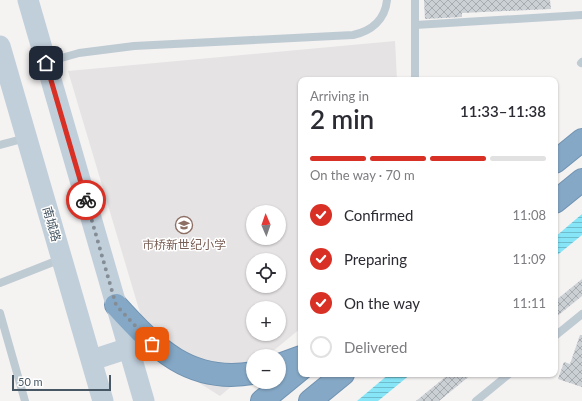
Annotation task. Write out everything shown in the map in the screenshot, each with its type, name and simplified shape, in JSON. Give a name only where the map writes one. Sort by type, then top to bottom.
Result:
[{"type":"highway","points":[[558,160],[582,140]]},
{"type":"highway","points":[[558,200],[582,180]]},
{"type":"highway","points":[[116,305],[152,344],[172,358],[219,376],[246,374]]},
{"type":"highway","points":[[286,362],[298,358]]},
{"type":"highway","points":[[262,401],[298,371]]},
{"type":"highway","points":[[310,401],[339,377]]},
{"type":"street","points":[[28,0],[144,401]]},
{"type":"street","name":"南城路","points":[[0,46],[103,401]]},
{"type":"street","points":[[0,83],[19,112]]},
{"type":"street","points":[[92,360],[129,348]]},
{"type":"lane","points":[[46,63],[79,53],[108,48],[353,35],[363,33],[378,22],[383,14],[387,0]]},
{"type":"lane","points":[[415,0],[415,77]]},
{"type":"lane","points":[[415,25],[582,15]]},
{"type":"lane","points":[[0,145],[27,138]]},
{"type":"lane","points":[[0,283],[62,259]]},
{"type":"lane","points":[[0,313],[26,401]]},
{"type":"lane","points":[[558,334],[580,319]]},
{"type":"lane","points":[[476,401],[505,377]]},
{"type":"shaded area","name":"市桥新世纪小学","points":[[395,41],[397,77],[298,77],[298,330],[286,340],[286,301],[246,301],[246,341],[285,341],[276,349],[246,349],[246,374],[220,396],[152,353],[68,71]]},
{"type":"water","points":[[582,214],[582,235],[558,255],[558,234]]},
{"type":"water","points":[[385,377],[407,377],[378,401],[357,401]]},
{"type":"building","points":[[424,0],[550,0],[551,9],[462,13],[462,17],[425,19]]},
{"type":"building","points":[[582,279],[582,296],[558,316],[558,299]]},
{"type":"building","points":[[580,335],[582,335],[582,387],[558,379],[564,362],[570,364]]},
{"type":"building","points":[[445,377],[468,377],[439,401],[416,401]]},
{"type":"way so far","points":[[86,200],[116,305],[152,344]]},
{"type":"place","name":"市桥新世纪小学","points":[[184,225]]},
{"type":"route","points":[[46,63],[86,200]]}]
